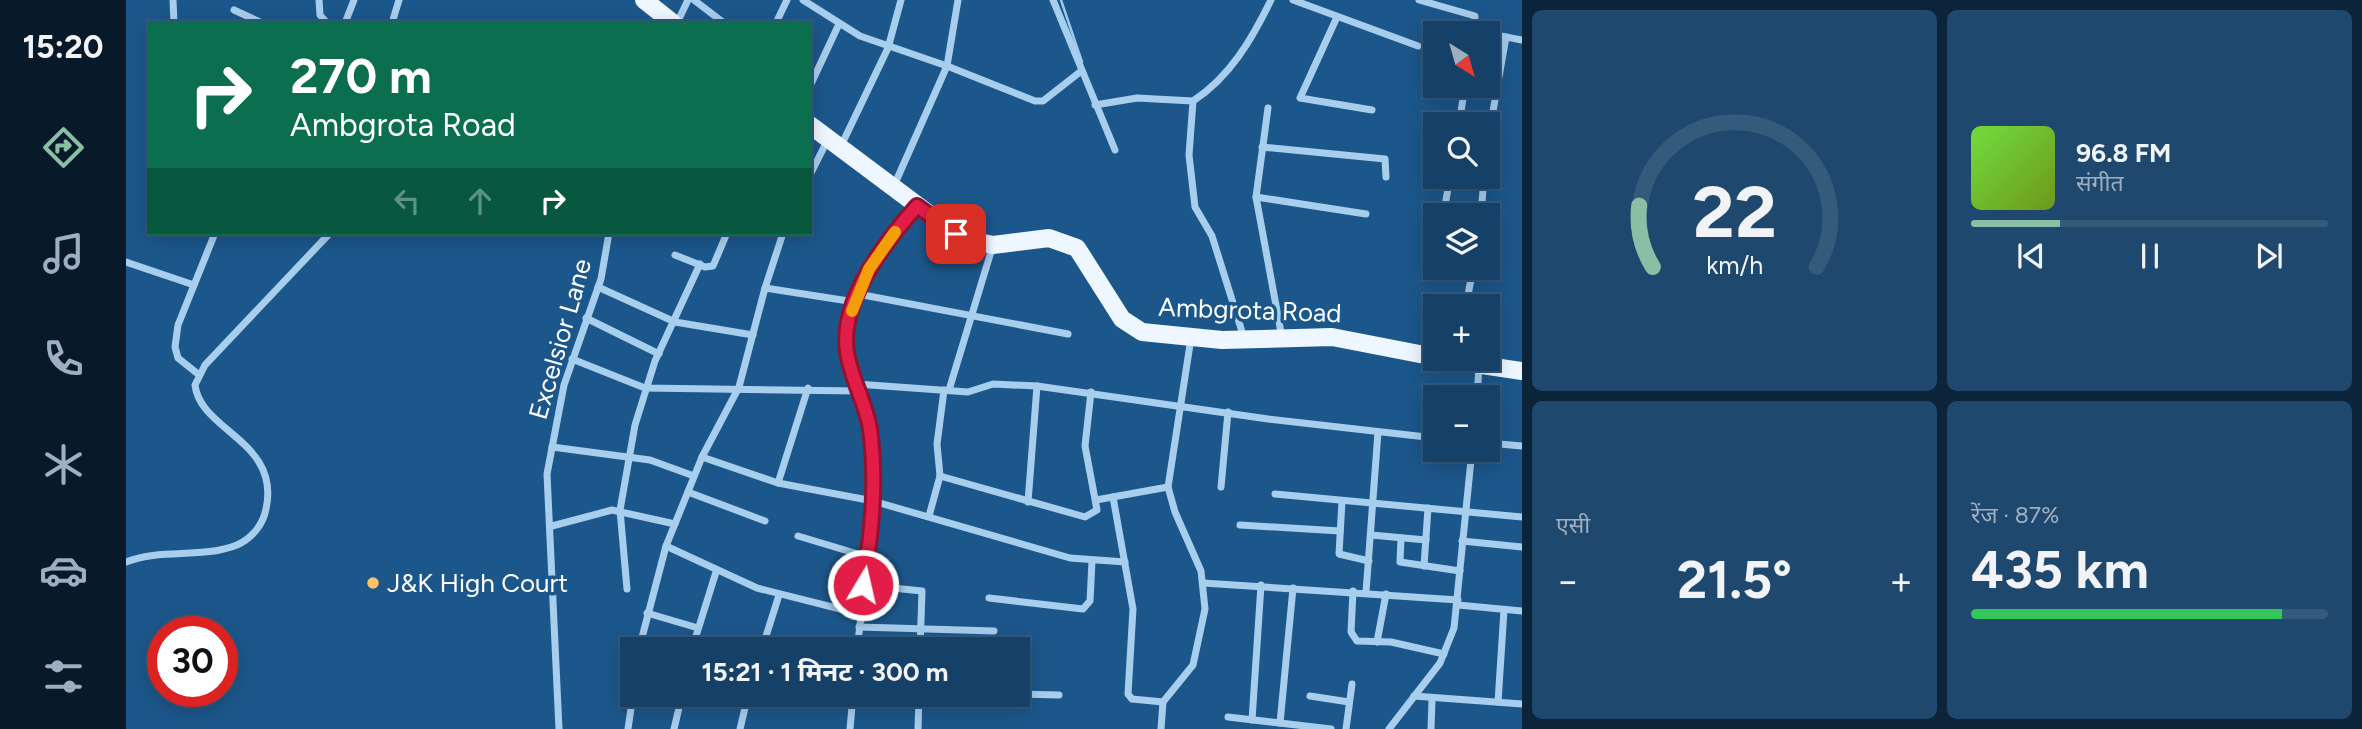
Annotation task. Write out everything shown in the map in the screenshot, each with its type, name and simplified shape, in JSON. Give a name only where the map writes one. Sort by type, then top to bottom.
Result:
[{"type":"main road","points":[[644,0],[672,21]]},
{"type":"main road","name":"Ambgrota Road","points":[[812,126],[956,234],[993,245],[1035,237],[1064,241],[1084,257],[1122,319],[1142,332],[1191,338],[1244,340],[1341,338],[1423,355]]},
{"type":"main road","points":[[1500,369],[1522,371]]},
{"type":"street","points":[[173,0],[174,21]]},
{"type":"street","points":[[319,0],[320,15],[325,21]]},
{"type":"street","points":[[346,21],[354,0]]},
{"type":"street","points":[[393,21],[399,0]]},
{"type":"street","points":[[676,21],[688,0]]},
{"type":"street","points":[[694,0],[721,21]]},
{"type":"street","points":[[777,21],[787,0]]},
{"type":"street","points":[[803,0],[839,24],[888,48],[947,66],[1035,101],[1043,100],[1080,72]]},
{"type":"street","points":[[812,171],[834,143],[888,48],[901,0]]},
{"type":"street","points":[[893,188],[947,66],[958,0]]},
{"type":"street","points":[[1053,0],[1080,72],[1115,150]]},
{"type":"street","points":[[1095,105],[1137,98],[1193,101],[1215,85],[1235,62],[1271,0]]},
{"type":"street","points":[[1293,0],[1418,46]]},
{"type":"street","points":[[1419,0],[1452,4],[1475,16],[1475,21]]},
{"type":"street","points":[[234,10],[258,21]]},
{"type":"street","points":[[1338,17],[1300,98],[1372,110]]},
{"type":"street","points":[[812,82],[839,24]]},
{"type":"street","points":[[1500,36],[1522,40]]},
{"type":"street","points":[[1493,112],[1506,37]]},
{"type":"street","points":[[1193,101],[1189,139],[1195,207],[1212,236],[1244,340]]},
{"type":"street","points":[[1268,108],[1256,197],[1282,339]]},
{"type":"street","points":[[1262,147],[1385,159],[1386,177]]},
{"type":"street","points":[[1446,201],[1448,189]]},
{"type":"street","points":[[1256,197],[1366,214]]},
{"type":"street","points":[[858,637],[873,501],[870,432],[846,350],[846,332],[858,294],[877,255],[917,206]]},
{"type":"street","points":[[198,374],[182,362],[175,347],[178,325],[214,235]]},
{"type":"street","points":[[126,562],[146,555],[234,546],[249,539],[265,516],[268,486],[261,468],[252,451],[196,395],[198,374],[328,235]]},
{"type":"street","name":"Excelsior Lane","points":[[559,729],[552,526],[548,487],[550,457],[572,359],[598,287],[609,235]]},
{"type":"street","points":[[675,255],[710,267],[716,264],[726,235]]},
{"type":"street","points":[[642,637],[666,546],[702,457],[739,387],[765,288],[782,235]]},
{"type":"street","points":[[929,516],[940,475],[937,443],[946,390],[993,245]]},
{"type":"street","points":[[126,262],[194,285]]},
{"type":"street","points":[[626,589],[620,510],[629,456],[645,388],[700,264]]},
{"type":"street","points":[[598,287],[675,322],[753,335]]},
{"type":"street","points":[[765,288],[855,302]]},
{"type":"street","points":[[858,294],[1068,334]]},
{"type":"street","points":[[586,318],[659,354]]},
{"type":"street","points":[[1161,729],[1163,702],[1187,673],[1195,658],[1205,609],[1203,583],[1197,560],[1175,512],[1168,487],[1191,338]]},
{"type":"street","points":[[572,359],[645,388],[857,388],[968,392],[993,384],[1037,386],[1423,437]]},
{"type":"street","points":[[1028,502],[1037,386]]},
{"type":"street","points":[[778,483],[808,388]]},
{"type":"street","points":[[940,475],[1028,502],[1089,517],[1097,510],[1085,446],[1091,392]]},
{"type":"street","points":[[1221,487],[1228,412]]},
{"type":"street","points":[[1366,592],[1378,432]]},
{"type":"street","points":[[1500,444],[1522,446]]},
{"type":"street","points":[[552,447],[629,456],[658,462],[694,476]]},
{"type":"street","points":[[702,457],[778,483],[873,501],[1060,555],[1092,561],[1125,562]]},
{"type":"street","points":[[1389,729],[1444,654],[1454,628],[1470,462]]},
{"type":"street","points":[[1096,500],[1168,487]]},
{"type":"street","points":[[688,492],[765,522]]},
{"type":"street","points":[[1276,494],[1522,517]]},
{"type":"street","points":[[1113,497],[1133,609],[1128,694],[1132,698],[1163,702]]},
{"type":"street","points":[[1342,501],[1341,556],[1369,561]]},
{"type":"street","points":[[1424,566],[1428,508]]},
{"type":"street","points":[[552,526],[602,512],[620,510],[675,524]]},
{"type":"street","points":[[1240,526],[1340,531]]},
{"type":"street","points":[[1371,535],[1426,540]]},
{"type":"street","points":[[798,536],[868,557]]},
{"type":"street","points":[[1401,537],[1401,562],[1460,570]]},
{"type":"street","points":[[1462,541],[1522,547]]},
{"type":"street","points":[[666,546],[716,572],[779,595],[860,614]]},
{"type":"street","points":[[989,598],[1083,609],[1090,601],[1092,561]]},
{"type":"street","points":[[695,637],[716,572]]},
{"type":"street","points":[[1203,583],[1366,592],[1522,611]]},
{"type":"street","points":[[863,585],[922,591],[920,637]]},
{"type":"street","points":[[1252,720],[1261,585]]},
{"type":"street","points":[[1280,723],[1293,587]]},
{"type":"street","points":[[1353,591],[1354,637],[1363,642],[1444,654]]},
{"type":"street","points":[[1377,642],[1386,594]]},
{"type":"street","points":[[766,637],[779,595]]},
{"type":"street","points":[[1498,702],[1504,610]]},
{"type":"street","points":[[647,613],[698,628]]},
{"type":"street","points":[[859,627],[995,631]]},
{"type":"street","points":[[1346,729],[1352,684]]},
{"type":"street","points":[[1030,694],[1059,695]]},
{"type":"street","points":[[1310,696],[1349,702]]},
{"type":"street","points":[[1414,696],[1432,700],[1522,704]]},
{"type":"street","points":[[1431,729],[1432,700]]},
{"type":"street","points":[[628,729],[631,707]]},
{"type":"street","points":[[674,729],[679,707]]},
{"type":"street","points":[[740,729],[745,707]]},
{"type":"street","points":[[850,729],[852,707]]},
{"type":"street","points":[[918,729],[919,707]]},
{"type":"street","points":[[1228,717],[1331,729]]},
{"type":"waterway","points":[[1061,0],[1082,62]]},
{"type":"slow traffic","points":[[852,311],[869,269],[895,232]]},
{"type":"place","name":"J&K High Court","points":[[373,583]]},
{"type":"route","points":[[863,585],[870,545],[874,464],[868,419],[846,350],[849,319],[877,255],[917,206],[956,234]]}]
